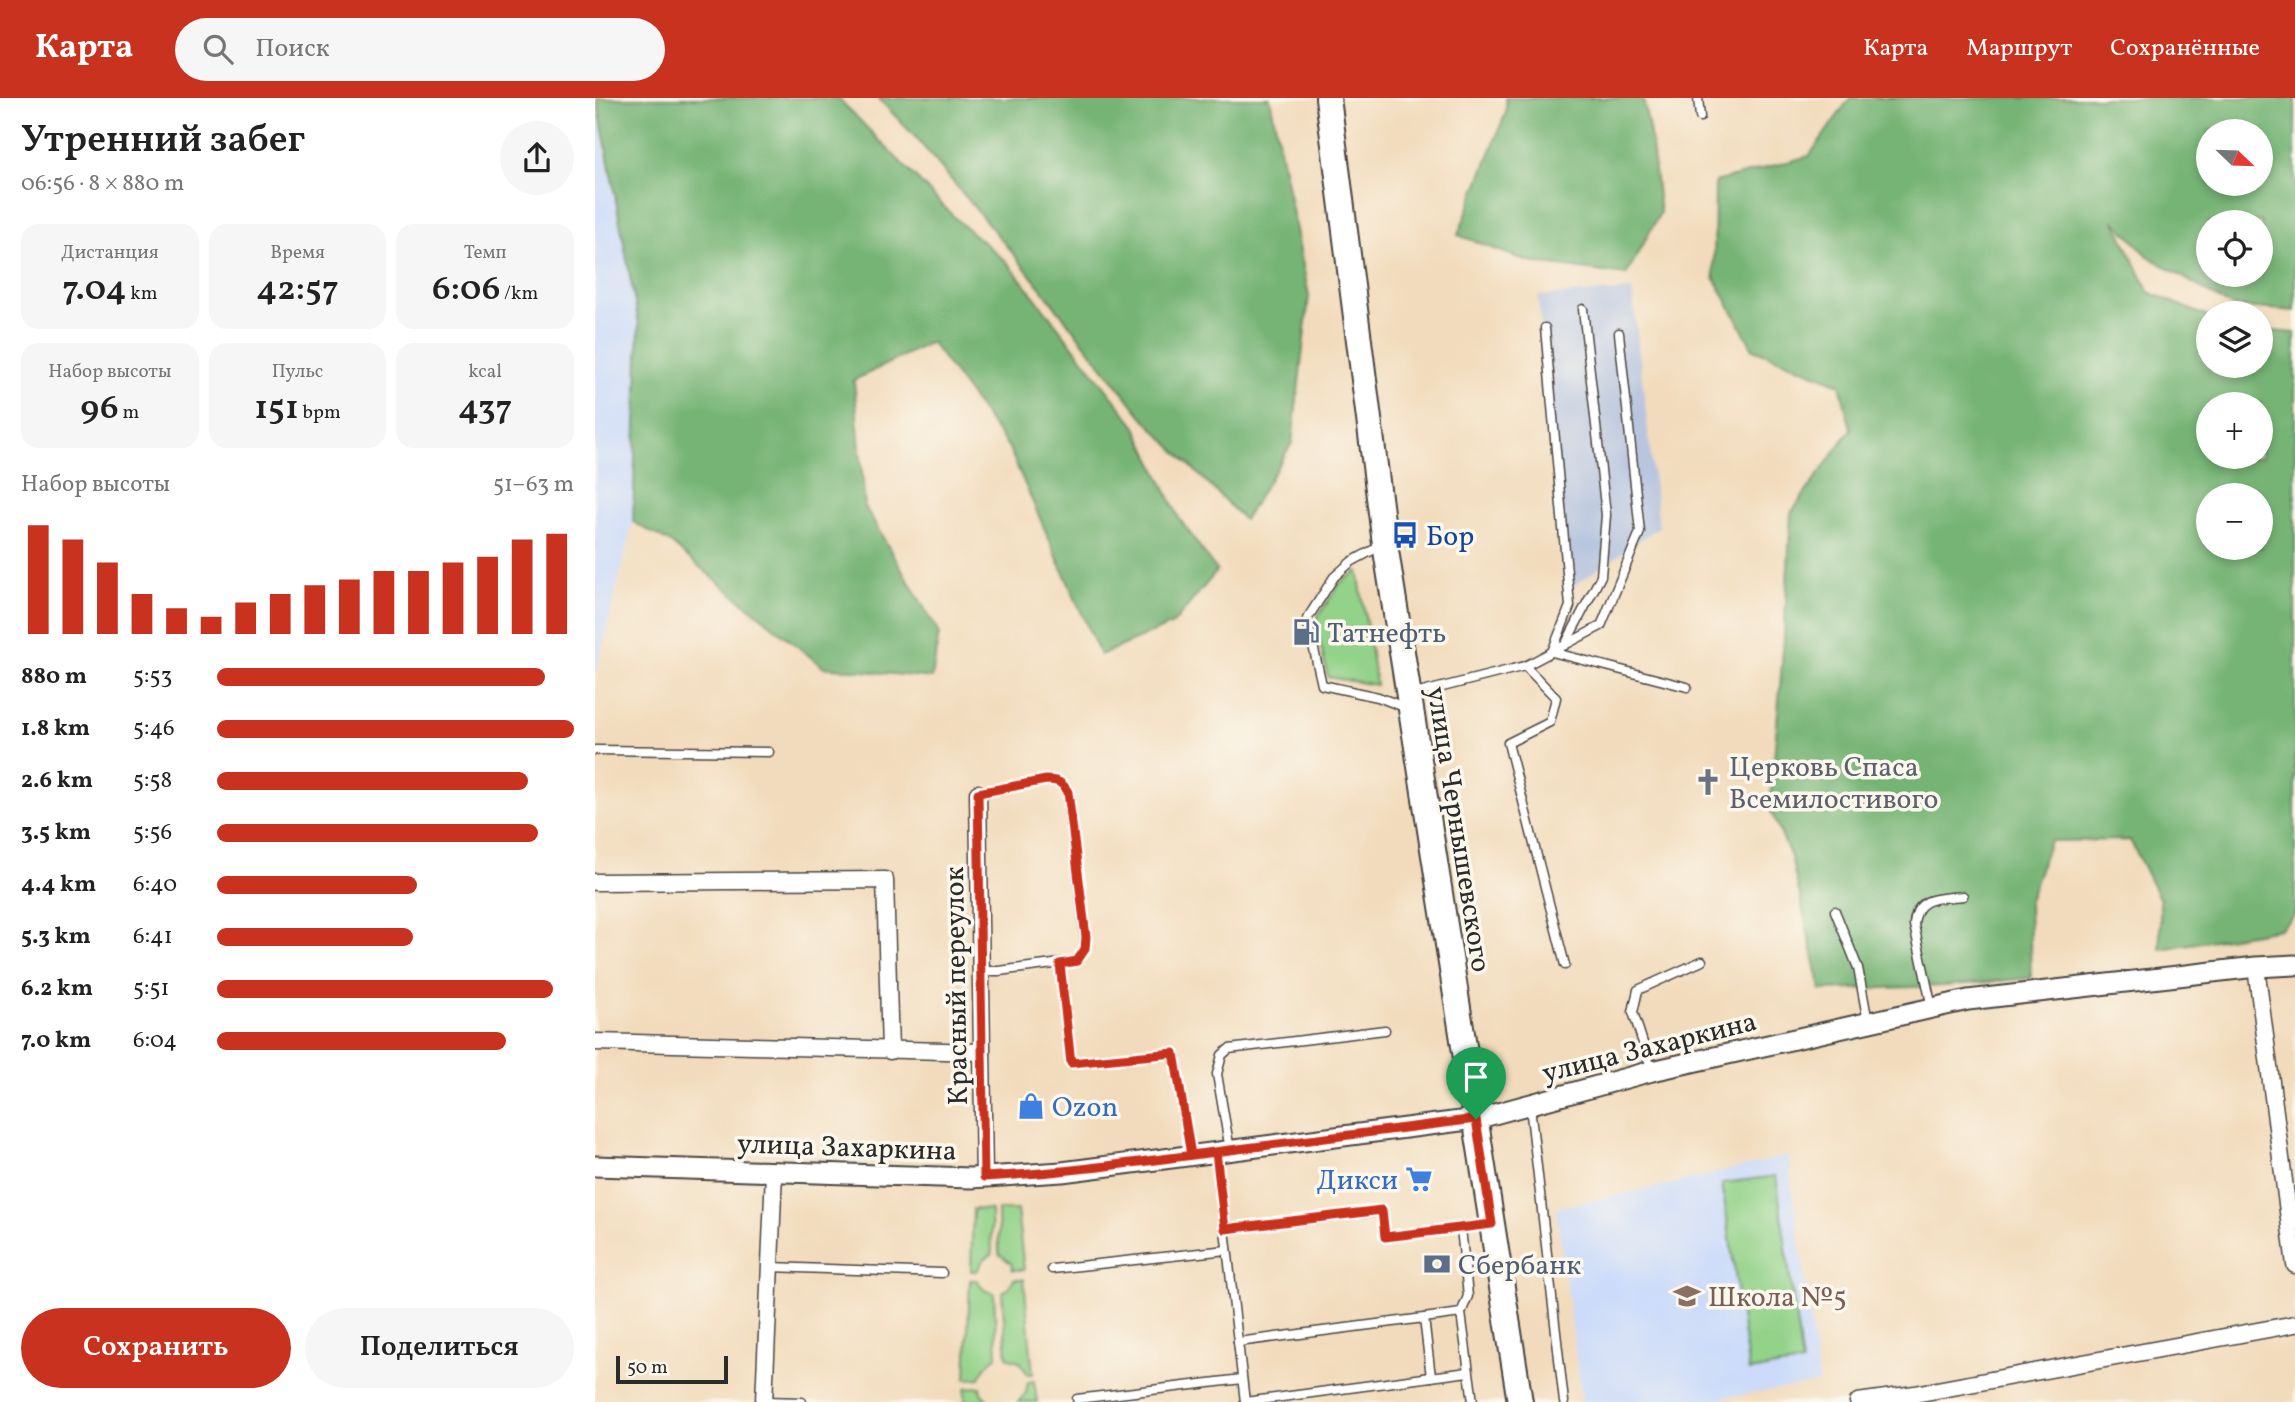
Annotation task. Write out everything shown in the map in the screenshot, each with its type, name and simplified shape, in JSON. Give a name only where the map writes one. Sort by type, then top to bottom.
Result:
[{"type":"main road","name":"улица Чернышевского","points":[[1328,98],[1385,544],[1520,1402]]},
{"type":"street","name":"Красный переулок","points":[[978,793],[984,1177]]},
{"type":"street","points":[[595,882],[885,880],[890,1051]]},
{"type":"street","name":"улица Захаркина","points":[[595,1166],[984,1177],[1062,1172],[1476,1119],[1651,1071],[1968,1000],[2293,963]]},
{"type":"street","points":[[2256,967],[2295,1265]]},
{"type":"street","points":[[595,1042],[982,1052]]},
{"type":"street","points":[[764,1401],[774,1172]]},
{"type":"street","points":[[1858,1402],[1916,1398],[2295,1324]]},
{"type":"lane","points":[[1698,98],[1700,117]]},
{"type":"lane","points":[[1565,645],[1601,576],[1606,515],[1583,309]]},
{"type":"lane","points":[[1545,328],[1570,606],[1552,652]]},
{"type":"lane","points":[[1385,544],[1350,562],[1334,577],[1307,619],[1322,685],[1409,703],[1525,666],[1601,626],[1640,532],[1619,333]]},
{"type":"lane","points":[[1552,652],[1687,687]]},
{"type":"lane","points":[[1525,666],[1556,698],[1550,722],[1508,743],[1566,965]]},
{"type":"lane","points":[[595,750],[769,752]]},
{"type":"lane","points":[[978,793],[1046,780],[1057,780],[1063,784],[1068,792],[1086,937],[1085,949],[1077,961],[981,971]]},
{"type":"lane","points":[[1932,1008],[1914,925],[1915,917],[1917,910],[1925,902],[1963,896]]},
{"type":"lane","points":[[1835,911],[1858,968],[1868,1022]]},
{"type":"lane","points":[[1651,1071],[1633,1012],[1638,990],[1702,961]]},
{"type":"lane","points":[[1060,964],[1071,1063],[1174,1053],[1191,1155]]},
{"type":"lane","points":[[1385,1030],[1229,1049],[1222,1055],[1217,1074],[1225,1229],[1245,1402],[1468,1372]]},
{"type":"lane","points":[[1530,1104],[1564,1402]]},
{"type":"lane","points":[[1225,1229],[1382,1210],[1385,1237],[1492,1224]]},
{"type":"lane","points":[[1461,1228],[1468,1296],[1461,1313],[1473,1402]]},
{"type":"lane","points":[[1052,1269],[1227,1250]]},
{"type":"lane","points":[[770,1267],[942,1273]]},
{"type":"lane","points":[[1238,1342],[1461,1313]]},
{"type":"lane","points":[[1424,1318],[1431,1377]]},
{"type":"lane","points":[[1077,1399],[1243,1380]]},
{"type":"lane","points":[[764,1401],[802,1402]]},
{"type":"shaded area","points":[[595,98],[639,325],[633,522],[595,676]]},
{"type":"shaded area","points":[[1632,290],[1659,527],[1565,592],[1538,296]]},
{"type":"shaded area","name":"Школа №5","points":[[1788,1156],[1819,1383],[1695,1402],[1582,1402],[1556,1208]]},
{"type":"green space","points":[[597,98],[838,98],[957,220],[1008,263],[1136,427],[1179,518],[1217,571],[1173,624],[1100,655],[1009,448],[931,342],[854,380],[865,507],[939,633],[932,678],[823,667],[669,542],[633,522],[639,325]]},
{"type":"green space","points":[[878,98],[1270,98],[1309,296],[1292,443],[1244,520],[1145,420],[1016,257],[918,140]]},
{"type":"green space","points":[[1506,98],[1643,98],[1660,213],[1626,275],[1529,262],[1458,235],[1506,112]]},
{"type":"green space","points":[[1850,98],[2295,98],[2295,311],[2273,309],[2273,301],[2223,301],[2199,287],[2273,287],[2273,210],[2196,210],[2196,285],[2148,256],[2114,220],[2149,292],[2196,312],[2196,378],[2273,378],[2273,331],[2295,333],[2295,914],[2280,929],[2160,949],[2160,900],[2130,840],[2050,841],[2029,901],[2031,978],[1945,986],[1821,990],[1791,857],[1770,809],[1791,513],[1851,429],[1840,384],[1753,349],[1714,277],[1715,182],[1809,156]]},
{"type":"green space","points":[[1358,571],[1376,685],[1328,677],[1315,621],[1340,583]]},
{"type":"green space","points":[[1776,1176],[1802,1363],[1749,1371],[1722,1183]]},
{"type":"green space","points":[[973,1209],[991,1210],[992,1255],[984,1259],[977,1271],[971,1271]]},
{"type":"green space","points":[[998,1210],[1017,1210],[1024,1270],[1013,1270],[1011,1263],[999,1254]]},
{"type":"green space","points":[[1014,1279],[1024,1279],[1033,1374],[1028,1374],[1019,1361],[1007,1357],[1002,1292],[1007,1290]]},
{"type":"green space","points":[[970,1280],[977,1280],[984,1290],[994,1293],[997,1357],[986,1366],[980,1378],[966,1379]]},
{"type":"green space","points":[[1034,1381],[1037,1402],[1018,1402],[1026,1393],[1028,1382]]},
{"type":"green space","points":[[980,1387],[981,1393],[989,1402],[965,1402],[965,1388]]},
{"type":"place","name":"Бор","points":[[1405,535]]},
{"type":"place","name":"Татнефть","points":[[1306,632]]},
{"type":"place","name":"Церковь Спаса Всемилостивого","points":[[1708,782]]},
{"type":"place","name":"Ozon","points":[[1031,1106]]},
{"type":"place","name":"Дикси","points":[[1419,1179]]},
{"type":"place","name":"Сбербанк","points":[[1437,1264]]},
{"type":"place","name":"Школа №5","points":[[1687,1296]]},
{"type":"route","points":[[1046,780],[1057,780],[1068,792],[1086,937],[1085,949],[1077,961],[1060,964],[1071,1063],[1174,1053],[1191,1155],[1476,1119],[1492,1224],[1385,1237],[1382,1210],[1225,1229],[1216,1152],[1062,1172],[984,1177],[978,793],[1046,780]]}]
